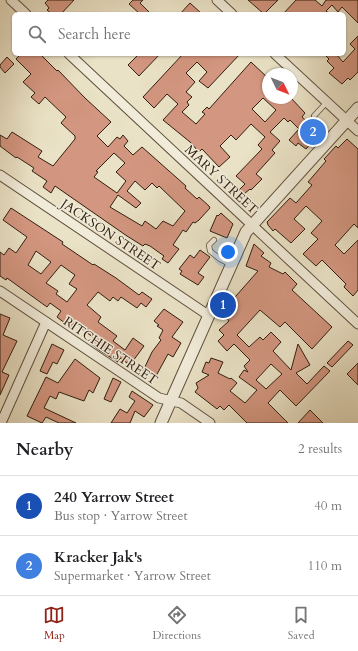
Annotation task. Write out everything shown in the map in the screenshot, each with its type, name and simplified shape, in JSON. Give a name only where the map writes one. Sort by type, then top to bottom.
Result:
[{"type":"street","points":[[11,0],[24,12]]},
{"type":"street","points":[[217,0],[230,12]]},
{"type":"street","name":"MARY STREET","points":[[71,56],[358,324]]},
{"type":"street","points":[[277,56],[358,131]]},
{"type":"street","points":[[161,423],[243,237],[251,225],[358,108]]},
{"type":"street","name":"JACKSON STREET","points":[[0,175],[208,315]]},
{"type":"street","name":"RITCHIE STREET","points":[[0,291],[160,398],[181,403],[210,423]]},
{"type":"street","points":[[1,423],[46,322]]},
{"type":"lane","points":[[314,116],[327,102]]},
{"type":"lane","points":[[214,240],[210,245],[210,251],[220,259],[230,264]]},
{"type":"building","points":[[48,0],[74,0],[63,12],[50,12],[47,10],[49,8],[45,3]]},
{"type":"building","points":[[133,0],[143,0],[140,3],[149,12],[138,12],[129,4]]},
{"type":"building","points":[[248,0],[278,0],[266,12],[262,12]]},
{"type":"building","points":[[296,0],[315,0],[322,6],[326,0],[358,0],[358,23],[342,7],[338,12],[332,5],[326,11],[327,12],[285,12]]},
{"type":"building","points":[[190,3],[200,12],[182,12]]},
{"type":"building","points":[[358,36],[358,72],[350,80],[348,78],[342,84],[329,73],[334,68],[327,61],[329,59],[326,56],[338,56],[343,62],[355,49],[350,44]]},
{"type":"building","points":[[19,56],[42,56],[111,122],[97,136],[108,147],[117,137],[120,139],[123,135],[128,141],[124,146],[133,155],[142,147],[186,186],[185,188],[197,199],[199,197],[209,206],[210,208],[199,220],[195,223],[193,222],[186,232],[183,230],[173,245],[179,249],[168,263],[162,259],[164,256],[150,246],[145,244],[143,246],[127,236],[55,186],[51,193],[43,187],[47,181],[32,171],[34,168],[17,157],[16,158],[0,146],[0,135],[7,139],[12,132],[42,151],[38,157],[53,166],[75,139],[75,136],[61,123],[66,117],[45,97],[39,104],[31,97],[35,93],[23,82],[31,74],[16,59]],"holes":[[[114,153],[125,163],[116,172],[126,181],[117,193],[94,177],[98,172],[96,171]],[[135,181],[145,190],[152,183],[157,188],[159,186],[185,211],[173,226],[163,221],[156,229],[145,221],[142,226],[110,207],[118,195],[136,208],[141,203],[127,191]]]},
{"type":"building","points":[[137,56],[158,56],[139,76],[128,65]]},
{"type":"building","points":[[181,56],[238,56],[208,88],[199,81],[207,72],[197,62],[186,73],[195,82],[186,92],[192,97],[187,102],[189,105],[182,112],[196,124],[205,114],[202,112],[207,107],[209,109],[251,62],[262,72],[262,99],[252,109],[265,122],[276,110],[270,104],[297,104],[305,113],[302,117],[313,127],[316,124],[321,131],[306,149],[298,143],[296,146],[289,140],[299,129],[290,120],[288,122],[284,118],[270,132],[280,141],[272,150],[275,153],[256,174],[262,179],[251,190],[250,189],[244,194],[239,190],[245,184],[236,176],[262,149],[258,145],[265,137],[251,124],[236,140],[231,135],[220,146],[230,157],[219,167],[202,149],[199,152],[190,142],[163,120],[178,104],[167,94],[154,108],[143,97]]},
{"type":"building","points":[[7,57],[14,64],[5,73],[0,65]]},
{"type":"building","points":[[347,139],[358,149],[358,228],[354,224],[335,245],[344,254],[358,240],[358,290],[353,296],[344,287],[346,284],[322,260],[316,266],[303,254],[318,239],[311,233],[322,221],[306,206],[294,219],[305,229],[291,243],[275,229],[273,231],[267,222],[290,198],[296,203],[312,185],[308,182],[326,161],[324,159],[336,146],[338,148]]},
{"type":"building","points":[[11,208],[139,295],[142,292],[152,299],[146,307],[141,303],[137,308],[121,297],[118,301],[113,297],[110,301],[98,292],[87,305],[101,317],[98,322],[117,336],[113,341],[125,350],[133,338],[144,346],[130,365],[120,358],[118,362],[99,350],[90,343],[94,338],[74,323],[71,328],[57,317],[61,311],[50,303],[47,307],[7,278],[6,280],[0,276],[0,252],[4,255],[9,248],[16,253],[27,237],[3,220]],"holes":[[[36,251],[51,262],[41,274],[28,265]],[[61,265],[75,275],[69,284],[77,289],[67,302],[56,294],[58,291],[46,283]]]},
{"type":"building","points":[[221,213],[233,224],[227,238],[210,231],[217,215],[218,216]]},
{"type":"building","points":[[254,244],[264,253],[261,256],[271,263],[269,267],[283,274],[285,272],[297,284],[292,290],[332,327],[312,349],[285,322],[280,327],[260,310],[237,335],[249,347],[260,337],[263,340],[271,332],[281,342],[273,351],[291,370],[298,344],[310,365],[296,373],[307,384],[324,366],[330,371],[296,406],[280,390],[268,403],[288,423],[247,423],[229,405],[224,410],[220,406],[217,409],[195,392],[198,388],[196,383],[209,375],[202,372],[206,362],[209,363],[211,358],[223,362],[218,373],[230,379],[231,378],[237,383],[230,391],[245,403],[257,390],[239,377],[244,370],[248,372],[244,366],[250,360],[234,344],[227,351],[218,341],[224,335],[219,330],[229,321],[226,317],[233,310],[228,305],[258,271],[246,266]],"holes":[[[271,364],[282,374],[266,389],[256,380]]]},
{"type":"building","points":[[200,250],[210,257],[198,273],[204,277],[198,285],[180,274],[182,271],[179,269],[190,255],[194,258]]},
{"type":"building","points":[[164,309],[183,322],[172,337],[181,343],[173,357],[168,354],[156,376],[143,371],[152,352],[161,340],[159,338],[163,330],[157,326],[159,325],[154,321]]},
{"type":"building","points":[[0,314],[10,318],[3,335],[17,341],[2,372],[9,375],[0,395]]},
{"type":"building","points":[[348,341],[353,345],[332,367],[327,363]]},
{"type":"building","points":[[52,344],[64,350],[57,364],[53,362],[47,374],[40,371]]},
{"type":"building","points":[[75,359],[100,378],[93,393],[89,390],[84,401],[59,392],[56,399],[50,396],[44,408],[76,423],[59,423],[46,417],[42,423],[27,416],[46,377],[58,383]]},
{"type":"building","points":[[358,363],[358,385],[347,374]]},
{"type":"building","points":[[113,378],[121,382],[111,402],[104,399]]},
{"type":"building","points":[[132,391],[153,405],[144,417],[135,411],[130,423],[111,423],[120,409],[127,413],[135,401],[129,397]]},
{"type":"building","points":[[310,410],[323,423],[298,423]]},
{"type":"place","name":"Kracker Jak's","points":[[313,132]]},
{"type":"place","name":"240 Yarrow Street","points":[[223,305]]}]
